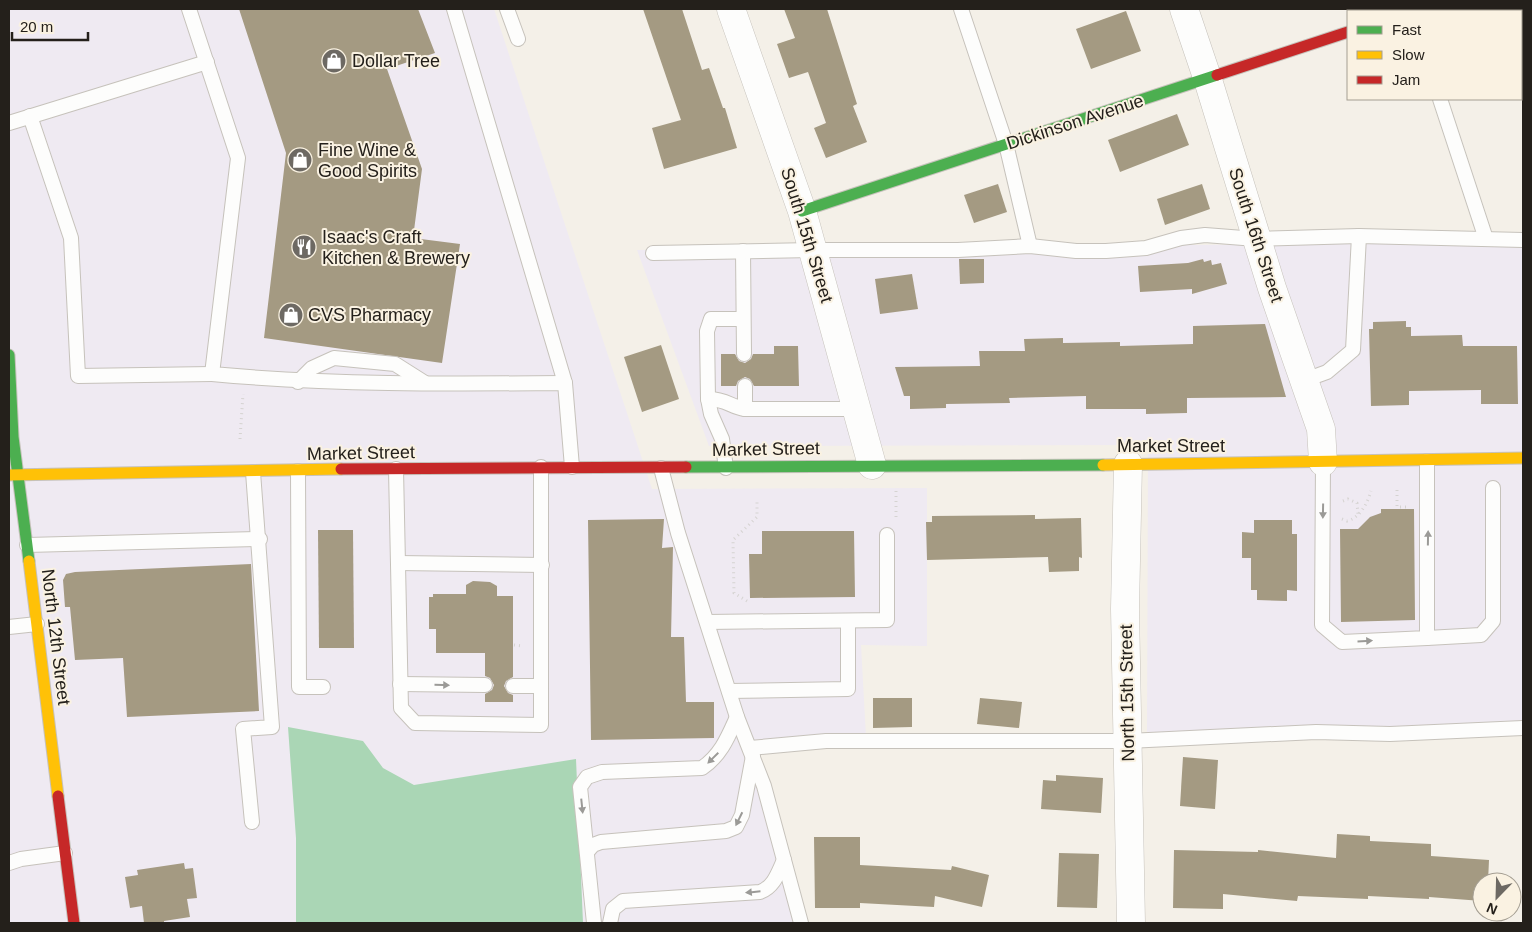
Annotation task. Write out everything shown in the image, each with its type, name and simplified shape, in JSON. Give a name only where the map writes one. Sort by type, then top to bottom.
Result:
[{"type":"main road","name":"Dickinson Avenue","points":[[802,211],[1208,80],[1347,32]]},
{"type":"main road","name":"North 12th Street","points":[[9,355],[13,475],[27,545],[74,923]]},
{"type":"main road","name":"Market Street","points":[[13,475],[541,467],[726,468],[872,465],[1428,461],[1523,458]]},
{"type":"street","name":"South 15th Street","points":[[731,9],[802,211],[872,465]]},
{"type":"street","name":"South 16th Street","points":[[1184,9],[1208,80],[1256,239],[1321,428],[1323,462]]},
{"type":"street","points":[[1410,10],[1420,9]]},
{"type":"street","name":"North 15th Street","points":[[1128,464],[1126,609],[1131,923]]},
{"type":"lane","points":[[189,9],[238,158],[212,374]]},
{"type":"lane","points":[[454,9],[565,383],[572,467]]},
{"type":"lane","points":[[507,9],[518,39]]},
{"type":"lane","points":[[961,9],[1006,144],[1030,246]]},
{"type":"lane","points":[[9,123],[207,62]]},
{"type":"lane","points":[[1440,100],[1486,239]]},
{"type":"lane","points":[[30,116],[71,238],[78,376],[212,374],[298,382],[428,384],[565,383]]},
{"type":"lane","points":[[653,253],[958,250],[1030,246],[1076,251],[1106,251],[1146,248],[1181,238],[1205,235],[1256,239],[1359,236],[1523,240]]},
{"type":"lane","points":[[1305,380],[1327,372],[1353,350],[1359,236]]},
{"type":"lane","points":[[743,251],[744,354]]},
{"type":"lane","points":[[726,468],[722,439],[708,400],[708,325],[711,319],[743,319]]},
{"type":"lane","points":[[298,382],[312,368],[334,358],[395,364],[428,384]]},
{"type":"lane","points":[[745,386],[745,409]]},
{"type":"lane","points":[[708,400],[726,401],[737,408],[745,409],[858,409]]},
{"type":"lane","points":[[1427,638],[1428,461]]},
{"type":"lane","points":[[1323,462],[1322,624],[1342,642],[1481,636],[1492,622],[1493,488]]},
{"type":"lane","points":[[396,470],[400,708],[415,722],[541,725],[541,467]]},
{"type":"lane","points":[[661,468],[678,533],[737,717],[752,751],[764,786],[801,923]]},
{"type":"lane","points":[[298,471],[299,687],[323,687]]},
{"type":"lane","points":[[252,822],[243,729],[272,727],[260,539],[253,472]]},
{"type":"lane","points":[[707,622],[887,620],[891,530]]},
{"type":"lane","points":[[27,545],[260,539]]},
{"type":"lane","points":[[398,563],[542,565]]},
{"type":"lane","points":[[729,691],[848,689],[848,621]]},
{"type":"lane","points":[[9,628],[37,624]]},
{"type":"lane","points":[[400,684],[485,685]]},
{"type":"lane","points":[[513,686],[541,686]]},
{"type":"lane","points":[[594,923],[580,786],[587,777],[602,772],[702,768],[714,760],[737,717]]},
{"type":"lane","points":[[752,751],[826,741],[1128,741],[1316,732],[1390,734],[1523,728]]},
{"type":"lane","points":[[587,852],[593,845],[601,842],[726,831],[736,827],[742,815],[752,751]]},
{"type":"lane","points":[[13,860],[65,853]]},
{"type":"lane","points":[[610,923],[613,909],[623,901],[760,892],[767,889],[774,882],[784,860]]},
{"type":"path","points":[[240,439],[243,390]]},
{"type":"path","points":[[891,530],[896,488]]},
{"type":"path","points":[[1397,490],[1397,507],[1411,506]]},
{"type":"path","points":[[1339,517],[1347,521],[1355,518],[1369,500],[1372,491]]},
{"type":"path","points":[[1339,504],[1348,499],[1353,500],[1359,506],[1358,514]]},
{"type":"path","points":[[750,603],[734,592],[733,540],[757,517],[757,501]]},
{"type":"path","points":[[514,645],[523,646]]},
{"type":"shaded area","points":[[9,9],[494,9],[652,489],[927,488],[927,646],[861,645],[866,737],[749,742],[798,923],[9,923]]},
{"type":"shaded area","points":[[1523,242],[1523,729],[1147,733],[1148,445],[709,446],[637,250]]},
{"type":"green space","points":[[288,727],[363,741],[383,768],[414,785],[576,759],[583,923],[296,923],[296,838]]},
{"type":"building","points":[[239,9],[418,9],[435,53],[387,69],[422,169],[413,238],[460,244],[442,363],[264,338],[286,153]]},
{"type":"building","points":[[643,9],[682,9],[702,70],[709,68],[723,108],[725,108],[737,148],[664,169],[652,128],[681,120]]},
{"type":"building","points":[[784,9],[827,9],[857,104],[853,106],[867,142],[826,158],[814,128],[826,123],[808,72],[789,78],[777,44],[795,38]]},
{"type":"building","points":[[1126,11],[1141,51],[1091,69],[1076,29]]},
{"type":"building","points":[[1177,114],[1189,145],[1120,172],[1108,140]]},
{"type":"building","points":[[998,184],[1007,212],[974,223],[964,195]]},
{"type":"building","points":[[1202,184],[1210,209],[1165,225],[1157,199]]},
{"type":"building","points":[[959,259],[984,259],[984,283],[960,284]]},
{"type":"building","points":[[1203,259],[1204,262],[1211,260],[1212,265],[1221,263],[1227,284],[1192,294],[1192,289],[1140,292],[1138,266],[1188,263]]},
{"type":"building","points":[[912,274],[918,309],[880,314],[875,279]]},
{"type":"building","points":[[1406,321],[1406,327],[1411,327],[1411,336],[1462,335],[1463,346],[1517,346],[1518,404],[1481,404],[1481,390],[1409,391],[1409,405],[1371,406],[1369,329],[1373,329],[1373,322]]},
{"type":"building","points":[[1265,324],[1286,397],[1187,398],[1187,413],[1146,414],[1146,409],[1086,409],[1086,396],[1009,398],[1010,403],[946,404],[946,408],[910,409],[910,396],[904,396],[895,367],[980,366],[979,351],[1025,351],[1024,339],[1063,338],[1063,343],[1120,342],[1120,346],[1193,344],[1193,326]]},
{"type":"building","points":[[661,345],[679,399],[642,412],[624,357]]},
{"type":"building","points":[[774,346],[798,346],[799,386],[754,386],[750,379],[745,377],[738,381],[736,386],[721,386],[721,354],[735,354],[739,361],[745,363],[751,359],[753,354],[774,354]]},
{"type":"building","points":[[1381,509],[1414,509],[1415,620],[1341,622],[1340,529],[1358,529],[1370,517],[1381,513]]},
{"type":"building","points":[[1035,515],[1035,519],[1081,518],[1082,558],[1079,557],[1079,571],[1049,572],[1048,557],[927,560],[926,522],[932,522],[932,516]]},
{"type":"building","points":[[664,519],[662,548],[673,547],[671,637],[684,637],[686,702],[714,702],[714,738],[591,740],[588,520]]},
{"type":"building","points":[[1254,520],[1292,520],[1292,534],[1297,534],[1297,591],[1287,590],[1287,601],[1257,600],[1257,590],[1251,590],[1251,558],[1242,558],[1242,532],[1254,533]]},
{"type":"building","points":[[318,530],[353,530],[354,648],[319,648]]},
{"type":"building","points":[[762,531],[854,531],[855,597],[750,598],[749,554],[762,554]]},
{"type":"building","points":[[251,564],[259,711],[127,717],[123,658],[75,660],[70,607],[65,607],[63,580],[66,574],[75,572]]},
{"type":"building","points":[[473,581],[490,582],[497,586],[497,596],[513,596],[513,677],[506,681],[504,686],[508,693],[513,695],[513,702],[485,702],[485,694],[492,690],[494,685],[490,678],[485,676],[485,653],[436,653],[436,629],[429,629],[429,597],[433,597],[433,594],[466,594],[466,585]]},
{"type":"building","points":[[873,698],[912,698],[912,727],[873,728]]},
{"type":"building","points":[[980,698],[1022,702],[1019,728],[977,724]]},
{"type":"building","points":[[1183,757],[1218,760],[1215,809],[1180,806]]},
{"type":"building","points":[[1056,775],[1103,778],[1101,813],[1041,809],[1043,780],[1056,781]]},
{"type":"building","points":[[1337,834],[1370,836],[1370,841],[1431,844],[1431,856],[1489,860],[1488,872],[1472,872],[1472,900],[1429,897],[1429,899],[1368,896],[1368,899],[1298,896],[1297,901],[1223,894],[1223,909],[1173,908],[1174,850],[1258,852],[1258,850],[1336,858]]},
{"type":"building","points":[[814,837],[860,837],[860,865],[951,870],[952,866],[989,875],[982,907],[935,896],[934,907],[860,903],[860,908],[815,908]]},
{"type":"building","points":[[1059,853],[1099,854],[1097,908],[1057,907]]},
{"type":"building","points":[[184,863],[185,869],[193,868],[197,898],[187,899],[190,917],[164,921],[164,923],[144,923],[142,906],[130,908],[125,877],[138,875],[137,870]]},
{"type":"traffic: fast","points":[[802,211],[1217,75]]},
{"type":"traffic: fast","points":[[9,355],[13,437],[29,561]]},
{"type":"traffic: fast","points":[[686,467],[1103,465]]},
{"type":"traffic: slow","points":[[1103,465],[1523,458]]},
{"type":"traffic: slow","points":[[9,475],[341,469]]},
{"type":"traffic: slow","points":[[29,561],[58,796]]},
{"type":"traffic: jam","points":[[1217,75],[1347,32]]},
{"type":"traffic: jam","points":[[341,469],[686,467]]},
{"type":"traffic: jam","points":[[58,796],[74,923]]},
{"type":"place","name":"Dollar Tree","points":[[334,61]]},
{"type":"place","name":"Fine Wine & Good Spirits","points":[[300,160]]},
{"type":"place","name":"Isaac's Craft Kitchen & Brewery","points":[[304,247]]},
{"type":"place","name":"CVS Pharmacy","points":[[291,315]]}]
